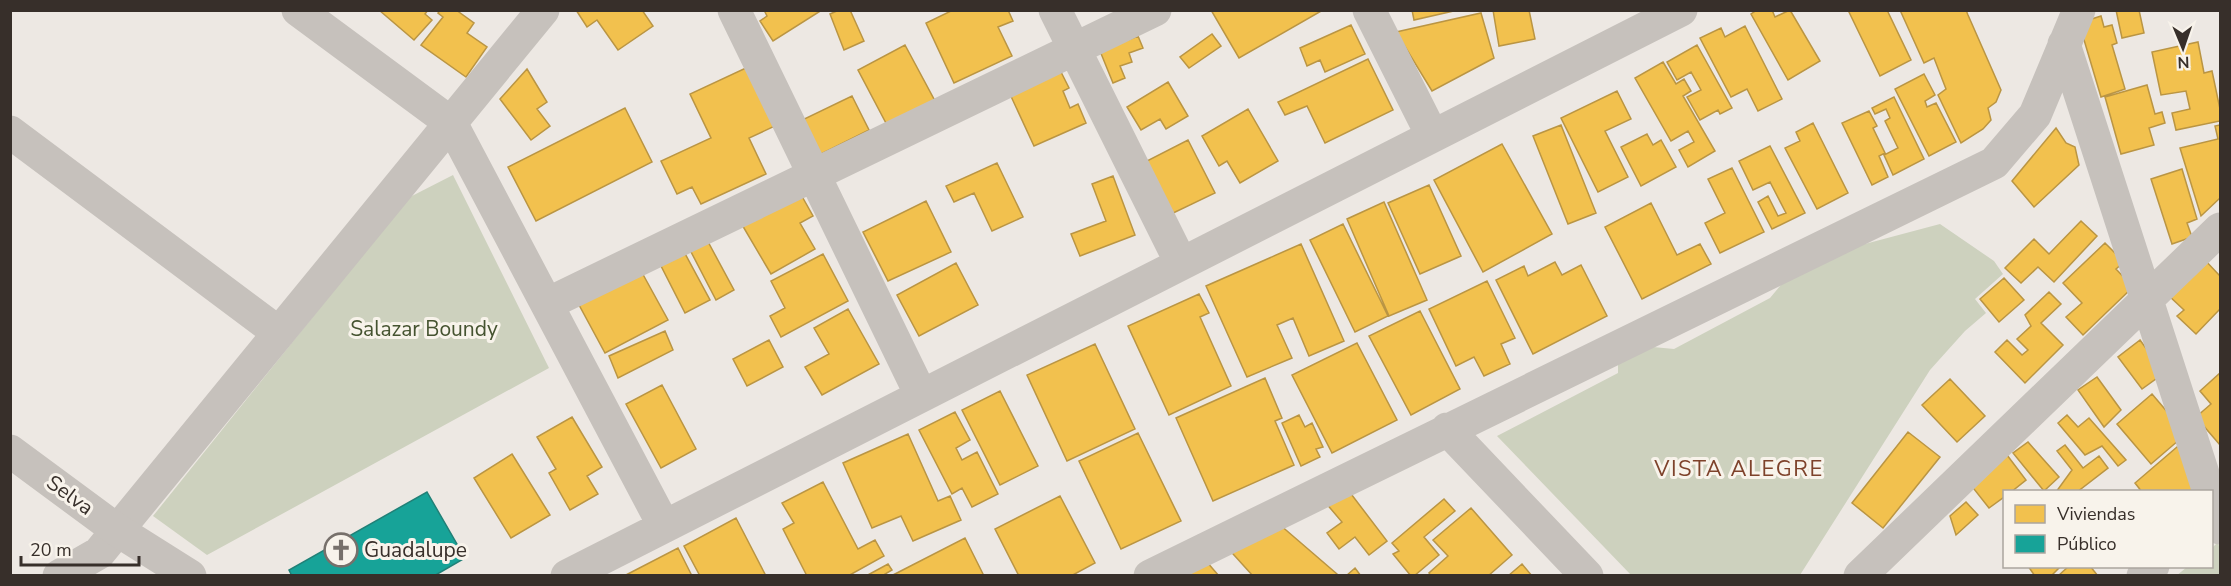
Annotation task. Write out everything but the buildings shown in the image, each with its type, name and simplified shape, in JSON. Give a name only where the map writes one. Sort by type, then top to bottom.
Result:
[{"type":"street","points":[[298,10],[451,123],[664,526]]},
{"type":"street","points":[[59,576],[99,553],[543,10]]},
{"type":"street","points":[[734,10],[921,395]]},
{"type":"street","points":[[1055,10],[1181,263]]},
{"type":"street","points":[[547,304],[1155,10]]},
{"type":"street","points":[[1369,10],[1432,135]]},
{"type":"street","points":[[567,576],[1681,10]]},
{"type":"street","points":[[1150,576],[1994,163],[2034,115],[2079,10]]},
{"type":"street","points":[[2064,44],[2208,490]]},
{"type":"street","points":[[10,132],[279,333]]},
{"type":"street","points":[[1860,576],[2220,229]]},
{"type":"street","points":[[1447,429],[1587,576]]},
{"type":"street","name":"Selva","points":[[10,451],[117,530],[190,576]]},
{"type":"green space","name":"Salazar Boundy","points":[[453,175],[549,368],[207,555],[153,516],[408,198]]},
{"type":"green space","points":[[1940,224],[1994,261],[2003,274],[1975,299],[1986,313],[1965,331],[1930,370],[1800,575],[1631,575],[1497,436],[1618,373],[1618,358],[1653,347],[1674,349],[1770,298],[1790,274],[1816,257]]},
{"type":"green space","points":[[2218,542],[2220,575],[2176,576],[2186,568],[2213,568],[2213,547]]},
{"type":"place","name":"Guadalupe","points":[[341,550]]},
{"type":"district","name":"VISTA ALEGRE","points":[[1739,468]]}]
